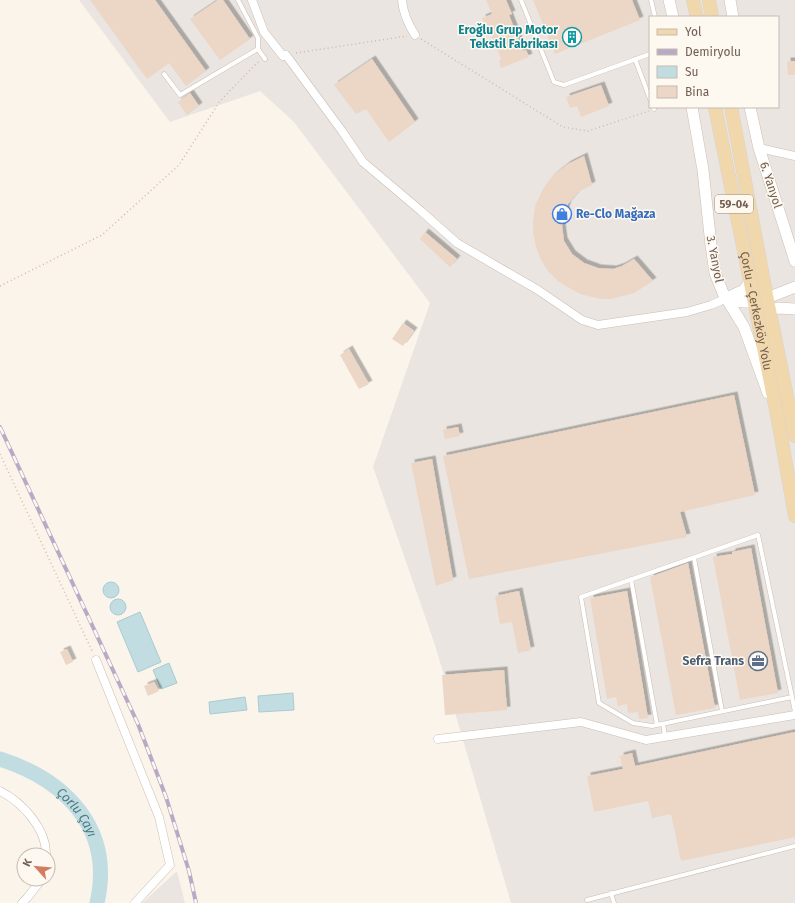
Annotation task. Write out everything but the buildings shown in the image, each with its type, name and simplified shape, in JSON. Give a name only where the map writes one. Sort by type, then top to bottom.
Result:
[{"type":"main road","points":[[669,0],[673,16]]},
{"type":"main road","points":[[693,0],[697,16]]},
{"type":"main road","points":[[709,0],[712,16]]},
{"type":"main road","points":[[730,0],[733,16]]},
{"type":"main road","name":"3. Yanyol","points":[[692,108],[703,170],[715,273],[719,285],[744,327],[779,424]]},
{"type":"main road","name":"Çorlu - Çerkezköy Yolu","points":[[715,108],[779,424],[795,516]]},
{"type":"main road","name":"Çorlu - Çerkezköy Yolu","points":[[731,108],[768,304],[795,436]]},
{"type":"main road","name":"6. Yanyol","points":[[750,108],[759,148],[795,261]]},
{"type":"main road","points":[[727,298],[744,290],[750,281]]},
{"type":"main road","points":[[733,310],[742,314],[755,307],[768,304],[795,287]]},
{"type":"main road","points":[[727,298],[734,302],[755,307]]},
{"type":"main road","points":[[768,304],[778,308],[795,309]]},
{"type":"street","points":[[252,0],[264,32],[284,55],[342,131],[363,162],[457,243],[538,290],[582,320],[598,325],[687,312],[727,298]]},
{"type":"street","points":[[402,0],[403,10],[408,25],[415,35]]},
{"type":"street","points":[[759,148],[795,156]]},
{"type":"street","points":[[96,660],[159,817],[170,864],[135,903]]},
{"type":"street","points":[[438,739],[581,722],[646,740],[795,713]]},
{"type":"street","points":[[0,791],[12,797],[34,820],[46,847]]},
{"type":"street","points":[[22,903],[36,887]]},
{"type":"lane","points":[[238,0],[258,38],[258,49],[265,59]]},
{"type":"lane","points":[[521,0],[554,82],[564,85],[649,54]]},
{"type":"lane","points":[[651,0],[655,16]]},
{"type":"lane","points":[[164,74],[180,95],[258,49]]},
{"type":"lane","points":[[635,59],[649,96]]},
{"type":"lane","points":[[792,697],[652,726],[633,723],[599,703],[581,597],[758,536],[792,697],[795,713]]},
{"type":"lane","points":[[694,558],[722,711]]},
{"type":"lane","points":[[631,579],[657,725]]},
{"type":"lane","points":[[662,724],[665,736]]},
{"type":"lane","points":[[587,900],[795,846]]},
{"type":"lane","points":[[611,893],[614,903]]},
{"type":"path","points":[[284,55],[415,35],[563,127],[588,131],[653,108]]},
{"type":"path","points":[[0,286],[102,235],[179,165],[220,102],[257,61],[265,59]]},
{"type":"path","points":[[0,454],[96,660]]},
{"type":"shaded area","points":[[79,0],[795,0],[795,903],[511,903],[435,645],[373,467],[430,303],[294,122],[260,91],[170,122]]},
{"type":"shaded area","points":[[177,871],[185,903],[142,903]]},
{"type":"water","points":[[111,582],[117,584],[119,590],[117,596],[111,598],[105,596],[103,590],[105,584]]},
{"type":"water","points":[[118,599],[124,601],[126,607],[124,613],[118,615],[112,613],[110,607],[112,601]]},
{"type":"water","points":[[140,612],[161,662],[138,672],[117,622]]},
{"type":"water","points":[[169,663],[177,683],[161,689],[153,670]]},
{"type":"water","points":[[293,693],[294,710],[259,712],[258,696]]},
{"type":"water","points":[[245,697],[247,710],[210,714],[209,702]]},
{"type":"waterway","name":"Çorlu Çayı","points":[[0,759],[24,768],[45,780],[64,794],[80,811],[91,830],[98,852],[100,876],[97,903]]},
{"type":"railway","points":[[0,427],[138,724],[166,797],[189,871],[196,903]]},
{"type":"place","name":"Eroğlu Grup Motor Tekstil Fabrikası","points":[[572,37]]},
{"type":"place","name":"Re-Clo Mağaza","points":[[562,214]]},
{"type":"place","name":"Sefra Trans","points":[[758,661]]}]
